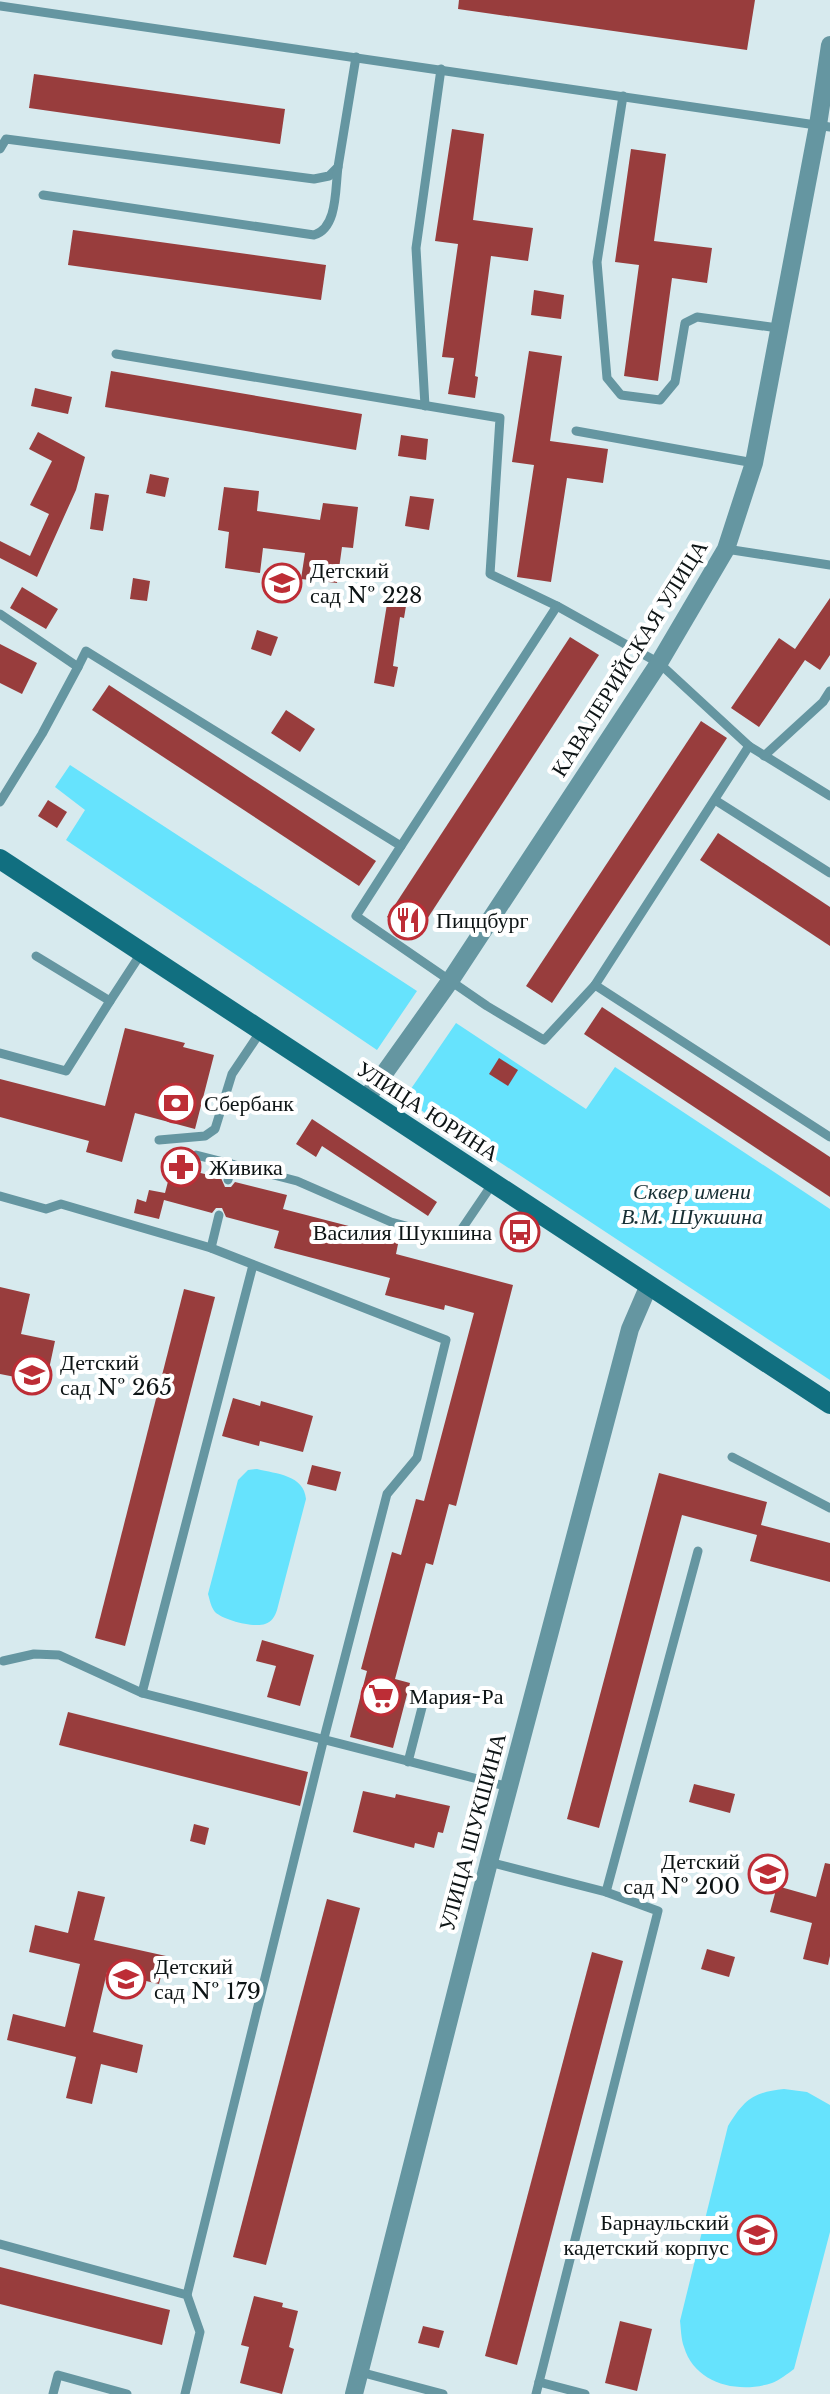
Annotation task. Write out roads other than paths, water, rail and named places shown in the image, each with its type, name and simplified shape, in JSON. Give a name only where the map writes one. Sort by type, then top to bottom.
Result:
[{"type":"street","name":"КАВАЛЕРИЙСКАЯ УЛИЦА","points":[[366,1099],[450,981],[659,663],[726,549],[754,463],[778,328],[824,126],[830,45]]},
{"type":"street","name":"УЛИЦА ЮРИНА","points":[[0,859],[830,1404]]},
{"type":"street","name":"УЛИЦА ШУКШИНА","points":[[354,2394],[489,1862],[630,1329],[649,1285]]},
{"type":"lane","points":[[0,6],[824,126]]},
{"type":"lane","points":[[43,195],[314,235],[322,233],[330,220],[356,57]]},
{"type":"lane","points":[[425,406],[416,248],[441,69]]},
{"type":"lane","points":[[623,96],[597,262],[607,378],[621,395],[660,400],[675,382],[685,323],[697,317],[778,328]]},
{"type":"lane","points":[[0,149],[6,139],[314,179],[329,176],[338,167]]},
{"type":"lane","points":[[116,354],[500,418],[490,574],[557,606],[659,663],[749,746],[830,796]]},
{"type":"lane","points":[[576,431],[754,463]]},
{"type":"lane","points":[[726,549],[830,565]]},
{"type":"lane","points":[[557,606],[356,916],[450,981],[544,1040],[595,985],[749,746]]},
{"type":"lane","points":[[0,614],[78,667]]},
{"type":"lane","points":[[0,802],[42,734],[86,651],[401,846]]},
{"type":"lane","points":[[764,756],[823,702],[830,691]]},
{"type":"lane","points":[[715,800],[830,873]]},
{"type":"lane","points":[[0,1053],[66,1071],[142,952]]},
{"type":"lane","points":[[36,956],[110,1001]]},
{"type":"lane","points":[[595,985],[830,1137]]},
{"type":"lane","points":[[159,1140],[205,1136],[215,1129],[232,1074],[261,1031]]},
{"type":"lane","points":[[196,1155],[297,1181],[391,1222],[455,1239],[493,1183]]},
{"type":"lane","points":[[228,1180],[232,1164]]},
{"type":"lane","points":[[0,1196],[46,1209],[61,1204],[211,1248],[446,1340],[417,1458],[387,1494],[323,1742],[187,2295],[200,2332],[185,2394]]},
{"type":"lane","points":[[211,1248],[219,1215]]},
{"type":"lane","points":[[142,1693],[253,1265]]},
{"type":"lane","points":[[732,1457],[830,1508]]},
{"type":"lane","points":[[606,1892],[698,1551]]},
{"type":"lane","points":[[3,1661],[34,1654],[59,1655],[142,1693],[323,1742],[509,1787]]},
{"type":"lane","points":[[408,1762],[426,1692]]},
{"type":"lane","points":[[489,1862],[606,1892],[658,1911],[536,2394]]},
{"type":"lane","points":[[0,2244],[187,2295]]},
{"type":"lane","points":[[360,2372],[443,2394]]},
{"type":"lane","points":[[53,2394],[58,2375],[127,2394]]},
{"type":"lane","points":[[539,2382],[585,2394]]},
{"type":"place","name":"Детский сад № 228","points":[[282,583]]},
{"type":"place","name":"Пиццбург","points":[[408,920]]},
{"type":"place","name":"Сбербанк","points":[[176,1103]]},
{"type":"place","name":"Живика","points":[[181,1167]]},
{"type":"place","name":"Василия Шукшина","points":[[520,1232]]},
{"type":"place","name":"Детский сад № 265","points":[[32,1375]]},
{"type":"place","name":"Мария-Ра","points":[[381,1696]]},
{"type":"place","name":"Детский сад № 200","points":[[768,1874]]},
{"type":"place","name":"Детский сад № 179","points":[[126,1979]]},
{"type":"place","name":"Барнаульский кадетский корпус","points":[[757,2235]]},
{"type":"park label","name":"Сквер имени В.М. Шукшина","points":[[692,1204]]}]
